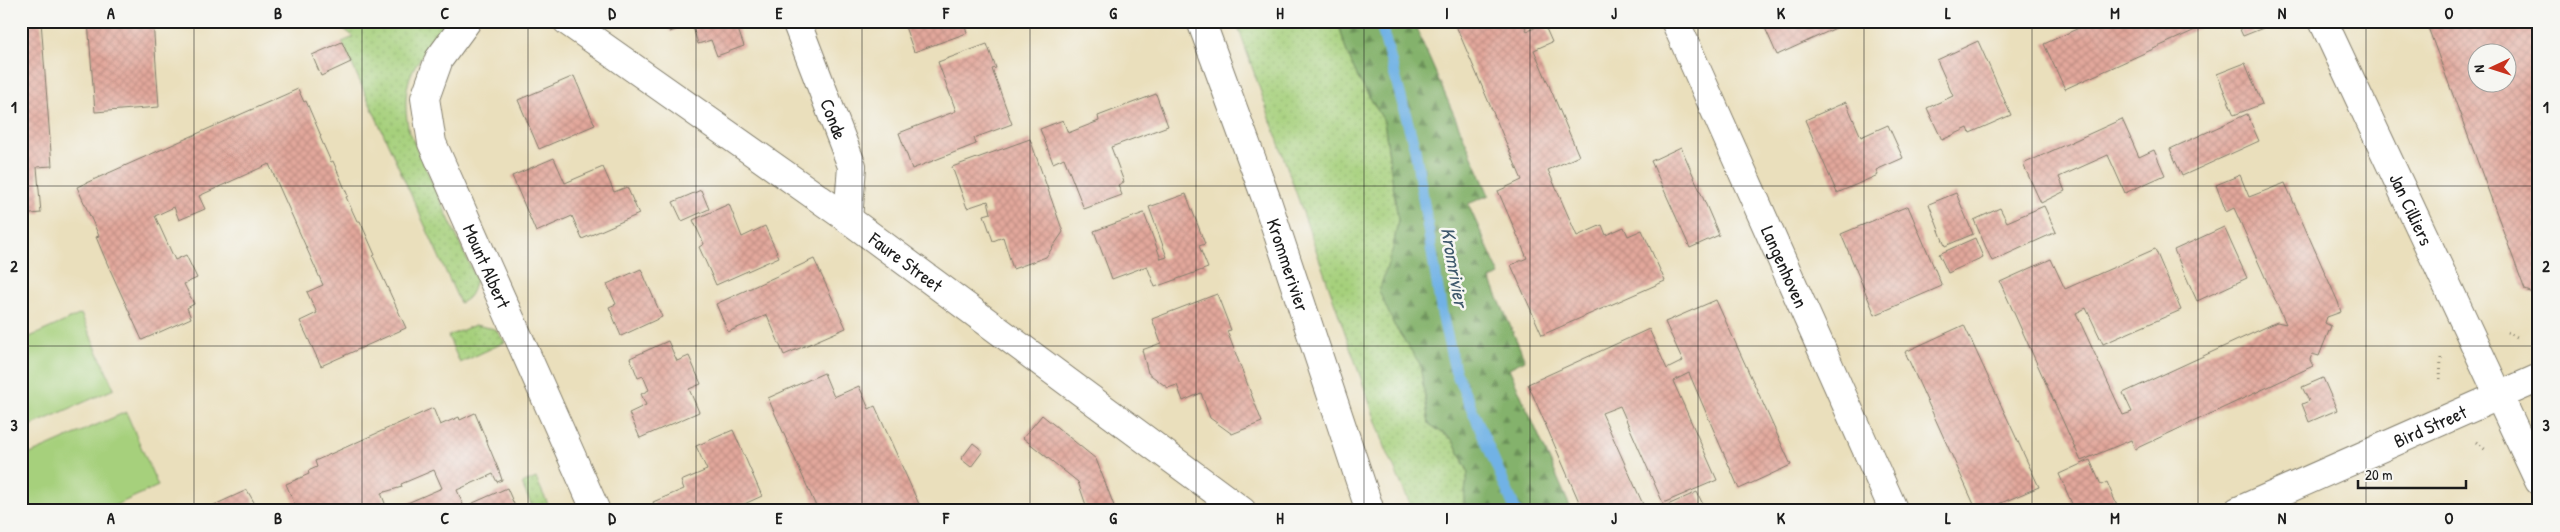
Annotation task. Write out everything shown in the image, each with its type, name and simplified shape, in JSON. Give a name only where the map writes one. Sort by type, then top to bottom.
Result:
[{"type":"street","name":"Mount Albert","points":[[467,21],[439,59],[425,98],[432,143],[596,511]]},
{"type":"street","name":"Faure Street","points":[[566,21],[848,219],[1242,511]]},
{"type":"street","name":"Conde","points":[[796,21],[852,166],[848,219]]},
{"type":"street","name":"Krommerivier","points":[[1201,21],[1267,201],[1370,511]]},
{"type":"street","name":"Langenhoven","points":[[1675,21],[1894,511]]},
{"type":"street","name":"Jan Cilliers","points":[[2323,21],[2539,481]]},
{"type":"street","name":"Bird Street","points":[[2238,511],[2539,378]]},
{"type":"path","points":[[2440,379],[2441,358]]},
{"type":"green space","points":[[334,21],[446,21],[413,70],[407,87],[406,114],[409,131],[476,279],[470,296],[460,303],[342,42],[354,37]]},
{"type":"green space","points":[[1236,21],[1338,21],[1346,50],[1358,78],[1384,121],[1398,220],[1393,248],[1394,325],[1420,364],[1429,424],[1453,440],[1468,472],[1464,499],[1465,511],[1413,511],[1385,447]]},
{"type":"green space","points":[[1338,21],[1413,21],[1489,195],[1468,204],[1500,275],[1490,279],[1525,360],[1509,368],[1572,511],[1465,511],[1464,499],[1468,471],[1453,440],[1429,424],[1420,364],[1394,325],[1379,291],[1393,248],[1398,220],[1384,121],[1358,78],[1346,50]]},
{"type":"green space","points":[[81,314],[114,389],[21,430],[21,341]]},
{"type":"green space","points":[[475,325],[495,329],[505,342],[460,363],[448,336]]},
{"type":"green space","points":[[126,412],[158,486],[103,511],[21,511],[21,458]]},
{"type":"green space","points":[[536,478],[551,511],[534,511],[522,484]]},
{"type":"building","points":[[21,21],[41,21],[52,166],[37,167],[41,213],[21,215]]},
{"type":"building","points":[[88,21],[153,21],[159,107],[95,112]]},
{"type":"building","points":[[666,21],[735,21],[744,46],[717,56],[711,40],[698,44],[692,24],[670,32]]},
{"type":"building","points":[[903,21],[963,21],[967,33],[914,52]]},
{"type":"building","points":[[1454,21],[1538,21],[1525,27],[1527,31],[1544,24],[1552,42],[1534,50],[1579,156],[1548,170],[1577,236],[1602,225],[1606,235],[1624,227],[1628,236],[1642,230],[1665,281],[1542,335],[1511,265],[1527,258],[1498,191],[1522,180]]},
{"type":"building","points":[[1762,21],[1851,21],[1777,55]]},
{"type":"building","points":[[2094,21],[2215,21],[2065,89],[2044,44]]},
{"type":"building","points":[[2236,21],[2260,21],[2263,28],[2243,36]]},
{"type":"building","points":[[2539,21],[2539,295],[2525,290],[2426,22]]},
{"type":"building","points":[[1978,41],[2011,115],[1970,133],[1968,128],[1942,140],[1927,108],[1953,96],[1937,60]]},
{"type":"building","points":[[342,42],[351,62],[321,76],[312,55]]},
{"type":"building","points":[[987,44],[996,68],[992,69],[1012,124],[974,138],[976,144],[912,169],[899,133],[956,111],[938,62]]},
{"type":"building","points":[[2245,63],[2262,104],[2234,115],[2217,74]]},
{"type":"building","points":[[574,76],[595,125],[539,149],[518,100]]},
{"type":"building","points":[[298,89],[304,102],[306,101],[331,162],[333,161],[348,196],[346,197],[357,221],[360,221],[375,255],[373,256],[406,328],[321,366],[300,321],[317,313],[307,292],[323,285],[269,164],[199,196],[205,209],[179,220],[174,207],[155,216],[175,260],[186,255],[197,278],[184,284],[194,304],[187,308],[191,318],[142,340],[107,263],[96,237],[99,236],[77,187]]},
{"type":"building","points":[[1156,94],[1168,126],[1111,147],[1124,182],[1118,185],[1122,195],[1084,209],[1064,158],[1053,163],[1040,129],[1063,120],[1068,133],[1099,121],[1098,116]]},
{"type":"building","points":[[1846,102],[1861,137],[1888,125],[1903,158],[1876,170],[1878,175],[1837,193],[1805,120]]},
{"type":"building","points":[[2247,114],[2259,141],[2182,176],[2170,149]]},
{"type":"building","points":[[2122,119],[2139,157],[2154,150],[2165,175],[2125,193],[2108,155],[2059,177],[2065,191],[2041,203],[2023,164]]},
{"type":"building","points":[[1030,139],[1063,232],[1046,257],[1013,269],[1003,237],[993,241],[984,215],[991,213],[988,201],[967,208],[952,167]]},
{"type":"building","points":[[1681,147],[1719,235],[1690,248],[1651,161]]},
{"type":"building","points":[[554,158],[565,183],[603,167],[614,192],[627,187],[639,214],[582,239],[572,216],[536,232],[512,176]]},
{"type":"building","points":[[2240,175],[2249,197],[2285,183],[2338,302],[2341,312],[2327,317],[2325,323],[2331,326],[2319,356],[2312,354],[2310,360],[2313,366],[2135,449],[2131,440],[2081,461],[2000,282],[2051,259],[2065,289],[2155,249],[2181,310],[2103,344],[2086,308],[2076,313],[2123,415],[2132,412],[2123,393],[2277,322],[2286,324],[2234,208],[2226,212],[2216,185]]},
{"type":"building","points":[[701,190],[709,209],[682,221],[673,202]]},
{"type":"building","points":[[1956,193],[1973,234],[1945,246],[1929,204]]},
{"type":"building","points":[[1186,194],[1205,244],[1199,246],[1208,268],[1155,287],[1147,266],[1112,279],[1094,231],[1144,213],[1161,259],[1167,257],[1149,207]]},
{"type":"building","points":[[729,204],[742,237],[765,226],[779,257],[716,285],[699,247],[704,244],[693,220]]},
{"type":"building","points":[[1908,206],[1942,286],[1875,315],[1841,234]]},
{"type":"building","points":[[2044,206],[2056,232],[1992,261],[1974,220],[2000,208],[2007,222]]},
{"type":"building","points":[[2224,227],[2247,278],[2197,301],[2174,250]]},
{"type":"building","points":[[1975,238],[1983,257],[1948,273],[1939,254]]},
{"type":"building","points":[[814,259],[846,328],[784,355],[767,315],[728,332],[716,304]]},
{"type":"building","points":[[641,269],[662,317],[621,336],[609,307],[616,304],[607,284]]},
{"type":"building","points":[[1217,294],[1231,330],[1227,331],[1262,422],[1232,434],[1210,418],[1201,393],[1183,401],[1177,385],[1168,388],[1148,373],[1142,350],[1161,343],[1152,319]]},
{"type":"building","points":[[1716,300],[1791,465],[1739,489],[1689,373],[1673,381],[1717,480],[1663,503],[1620,406],[1602,413],[1646,511],[1583,511],[1528,384],[1649,329],[1667,369],[1683,361],[1665,322]]},
{"type":"building","points":[[1964,325],[2039,487],[1982,511],[1977,511],[1905,352]]},
{"type":"building","points":[[668,341],[677,361],[689,356],[701,384],[689,389],[699,412],[640,438],[629,413],[646,405],[641,394],[649,390],[643,376],[638,378],[630,358]]},
{"type":"building","points":[[824,373],[834,397],[859,386],[869,409],[875,406],[922,511],[818,511],[768,398]]},
{"type":"building","points":[[2323,378],[2337,410],[2309,422],[2302,404],[2309,401],[2302,387]]},
{"type":"building","points":[[433,408],[440,425],[459,417],[460,420],[475,413],[502,480],[497,482],[493,474],[457,490],[464,507],[507,488],[517,511],[389,511],[442,488],[434,470],[401,484],[402,487],[381,493],[388,511],[295,511],[293,506],[295,505],[286,484],[309,474],[308,471],[317,467],[315,461]]},
{"type":"building","points":[[1042,415],[1096,459],[1116,511],[1088,511],[1078,482],[1023,438]]},
{"type":"building","points":[[733,430],[762,496],[729,511],[657,511],[653,502],[684,489],[681,481],[707,470],[696,446]]},
{"type":"building","points":[[973,443],[983,451],[971,467],[961,459]]},
{"type":"building","points":[[2090,460],[2101,485],[2107,482],[2118,508],[2112,511],[2075,511],[2059,474]]},
{"type":"building","points":[[247,490],[259,511],[210,511],[213,509],[212,506]]},
{"type":"building","points":[[1697,492],[1706,511],[1654,511]]},
{"type":"waterway","name":"Kromrivier","points":[[1380,21],[1415,149],[1442,314],[1455,370],[1516,511]]}]
